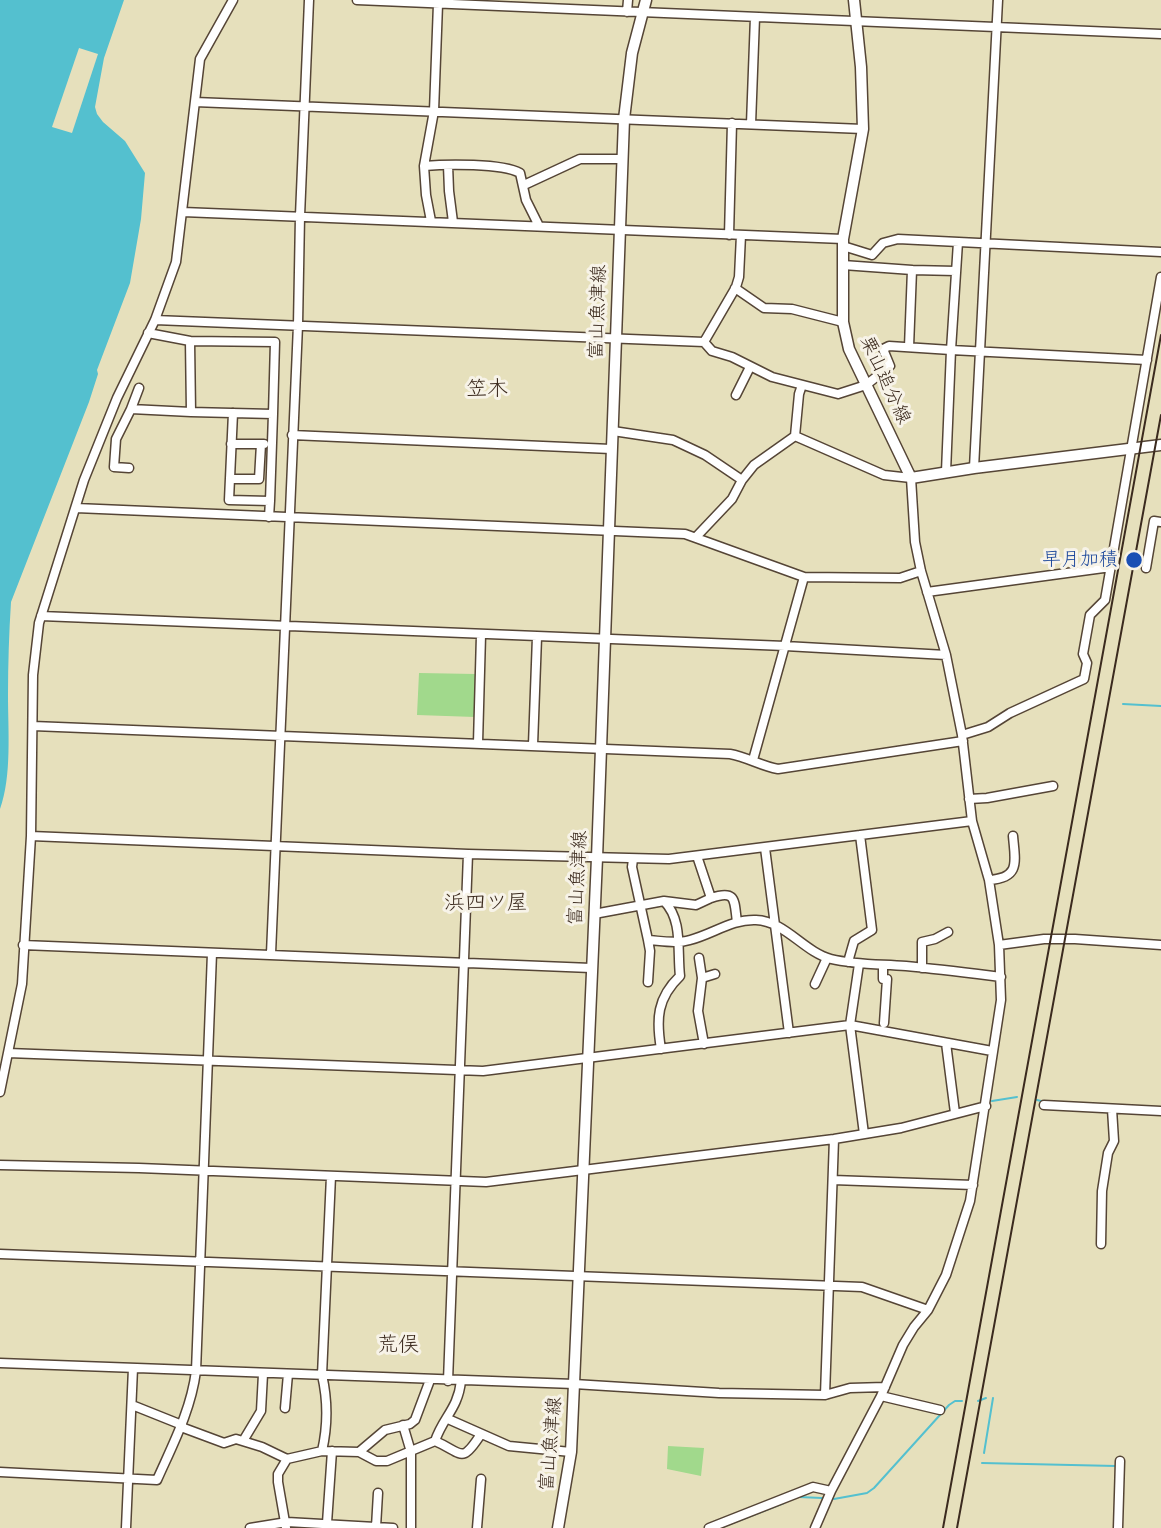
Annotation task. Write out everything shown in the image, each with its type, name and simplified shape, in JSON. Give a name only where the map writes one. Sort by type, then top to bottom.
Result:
[{"type":"main road","name":"富山魚津線","points":[[558,1528],[571,1451],[597,858],[624,118],[628,80],[646,0]]},
{"type":"main road","name":"栗山追分線","points":[[854,0],[861,67],[863,129],[843,243],[843,322],[849,349],[911,478]]},
{"type":"main road","points":[[911,478],[1161,445]]},
{"type":"street","points":[[0,1092],[22,984],[31,836],[33,675],[41,616],[84,480],[117,398],[155,320],[176,262],[200,59],[233,0]]},
{"type":"street","points":[[271,954],[309,0]]},
{"type":"street","points":[[358,0],[1161,34]]},
{"type":"street","points":[[627,12],[628,0]]},
{"type":"street","points":[[974,468],[998,0]]},
{"type":"street","points":[[431,221],[424,166],[434,111],[438,5]]},
{"type":"street","points":[[751,124],[755,17]]},
{"type":"street","points":[[195,102],[863,129]]},
{"type":"street","points":[[729,234],[732,123]]},
{"type":"street","points":[[524,186],[580,159],[622,159]]},
{"type":"street","points":[[424,166],[513,169],[520,173],[526,200],[539,226]]},
{"type":"street","points":[[448,166],[453,222]]},
{"type":"street","points":[[183,212],[729,234],[843,243],[872,255],[891,239],[1161,252]]},
{"type":"street","points":[[704,342],[739,277],[741,235]]},
{"type":"street","points":[[946,472],[958,242]]},
{"type":"street","points":[[843,265],[956,271]]},
{"type":"street","points":[[909,346],[912,270]]},
{"type":"street","points":[[33,726],[730,754],[778,769],[962,738],[1084,679],[1087,663],[1083,654],[1090,615],[1105,600],[1161,277]]},
{"type":"street","points":[[735,288],[768,309],[792,309],[843,322]]},
{"type":"street","points":[[155,320],[704,342],[712,351],[732,357],[772,377],[838,394],[866,385],[890,366],[883,349],[889,346],[1147,360]]},
{"type":"street","points":[[148,333],[190,341],[275,342],[269,517]]},
{"type":"street","points":[[190,341],[191,412]]},
{"type":"street","points":[[736,395],[750,367]]},
{"type":"street","points":[[696,537],[733,499],[754,465],[795,436],[802,385]]},
{"type":"street","points":[[129,468],[114,467],[116,439],[139,388]]},
{"type":"street","points":[[131,409],[273,414]]},
{"type":"street","points":[[233,413],[229,500],[270,501]]},
{"type":"street","points":[[613,431],[674,440],[705,455],[742,481]]},
{"type":"street","points":[[292,435],[611,449]]},
{"type":"street","points":[[795,436],[884,475],[911,478],[915,542],[946,654],[962,738],[972,821],[989,880],[1001,977],[998,1030],[992,1051],[971,1202],[946,1275],[928,1310],[903,1345],[881,1396],[831,1491],[818,1527]]},
{"type":"street","points":[[232,444],[273,444]]},
{"type":"street","points":[[259,479],[261,444]]},
{"type":"street","points":[[230,479],[271,479]]},
{"type":"street","points":[[76,509],[685,534],[804,577],[900,578],[921,571]]},
{"type":"street","points":[[1146,568],[1154,521],[1161,522]]},
{"type":"street","points":[[927,592],[1111,567]]},
{"type":"street","points":[[753,760],[804,577]]},
{"type":"street","points":[[41,616],[946,654]]},
{"type":"street","points":[[478,743],[481,635]]},
{"type":"street","points":[[533,745],[537,637]]},
{"type":"street","points":[[969,799],[1054,786]]},
{"type":"street","points":[[31,836],[468,854],[669,859],[972,821]]},
{"type":"street","points":[[848,962],[854,941],[872,930],[860,835]]},
{"type":"street","points":[[989,880],[1001,879],[1012,872],[1015,865],[1013,836]]},
{"type":"street","points":[[765,848],[789,1033]]},
{"type":"street","points":[[448,1381],[468,854]]},
{"type":"street","points":[[697,856],[711,898]]},
{"type":"street","points":[[633,859],[639,905],[650,951],[648,982]]},
{"type":"street","points":[[594,914],[664,901],[696,905],[723,894],[733,898],[737,922]]},
{"type":"street","points":[[661,1049],[659,1011],[666,989],[680,976],[677,925],[673,910],[664,901]]},
{"type":"street","points":[[648,940],[677,942],[698,938],[737,922],[759,920],[776,926],[827,958],[859,964],[1001,977]]},
{"type":"street","points":[[922,968],[922,942],[948,932]]},
{"type":"street","points":[[999,945],[1044,939],[1161,945]]},
{"type":"street","points":[[23,945],[591,968]]},
{"type":"street","points":[[0,1472],[157,1480],[181,1426],[191,1400],[196,1371],[212,953]]},
{"type":"street","points":[[699,958],[702,978],[698,1011],[704,1044]]},
{"type":"street","points":[[815,985],[827,958]]},
{"type":"street","points":[[859,964],[850,1026],[864,1134]]},
{"type":"street","points":[[883,965],[883,979],[887,979],[884,1023]]},
{"type":"street","points":[[702,978],[715,974]]},
{"type":"street","points":[[8,1053],[483,1071],[850,1026],[992,1051]]},
{"type":"street","points":[[946,1043],[955,1113]]},
{"type":"street","points":[[1044,1105],[1161,1111]]},
{"type":"street","points":[[0,1165],[486,1182],[834,1139],[901,1128],[986,1106]]},
{"type":"street","points":[[1101,1244],[1102,1191],[1108,1153],[1114,1141],[1112,1110]]},
{"type":"street","points":[[825,1395],[834,1139]]},
{"type":"street","points":[[327,1523],[326,1391],[322,1375],[331,1176]]},
{"type":"street","points":[[833,1180],[974,1185]]},
{"type":"street","points":[[0,1254],[862,1287],[928,1310]]},
{"type":"street","points":[[0,1363],[574,1384],[719,1393],[825,1395],[850,1388],[885,1387]]},
{"type":"street","points":[[127,1528],[134,1368]]},
{"type":"street","points":[[243,1441],[261,1411],[263,1374]]},
{"type":"street","points":[[285,1408],[288,1374]]},
{"type":"street","points":[[359,1452],[385,1430],[415,1420],[430,1380]]},
{"type":"street","points":[[132,1405],[224,1443],[236,1439],[288,1459],[327,1451],[359,1452],[376,1461],[387,1461],[435,1441],[439,1429],[459,1398],[461,1381]]},
{"type":"street","points":[[881,1396],[940,1410]]},
{"type":"street","points":[[447,1419],[518,1448],[571,1451]]},
{"type":"street","points":[[403,1425],[411,1452],[411,1528]]},
{"type":"street","points":[[435,1441],[456,1454],[464,1454],[469,1452],[481,1434]]},
{"type":"street","points":[[287,1525],[278,1474],[288,1459]]},
{"type":"street","points":[[1118,1528],[1120,1461]]},
{"type":"street","points":[[477,1528],[481,1479]]},
{"type":"street","points":[[709,1528],[813,1488],[831,1491]]},
{"type":"street","points":[[378,1493],[379,1527]]},
{"type":"street","points":[[250,1528],[327,1523],[393,1528]]},
{"type":"green space","points":[[419,673],[476,674],[475,717],[417,715]]},
{"type":"green space","points":[[668,1446],[704,1448],[701,1476],[667,1469]]},
{"type":"water","points":[[0,0],[124,0],[104,58],[95,107],[103,122],[125,141],[145,173],[141,219],[130,283],[97,370],[89,402],[11,602],[8,768],[0,809]]},
{"type":"pier","points":[[79,48],[98,54],[72,133],[52,127]]},
{"type":"waterway","points":[[1123,704],[1161,706]]},
{"type":"waterway","points":[[992,1101],[1017,1097]]},
{"type":"waterway","points":[[1037,1100],[1041,1101]]},
{"type":"waterway","points":[[978,1401],[986,1398]]},
{"type":"waterway","points":[[984,1453],[993,1398]]},
{"type":"waterway","points":[[834,1499],[867,1493],[874,1488],[949,1405],[962,1401]]},
{"type":"waterway","points":[[982,1463],[1116,1466]]},
{"type":"waterway","points":[[799,1497],[822,1498]]},
{"type":"waterway","points":[[720,1528],[784,1503]]},
{"type":"railway","points":[[943,1528],[1161,335]]},
{"type":"railway","points":[[957,1528],[1161,415]]},
{"type":"place","name":"早月加積","points":[[1134,560]]},
{"type":"district","name":"笠木","points":[[487,389]]},
{"type":"district","name":"浜四ツ屋","points":[[486,903]]},
{"type":"district","name":"荒俣","points":[[398,1345]]}]
